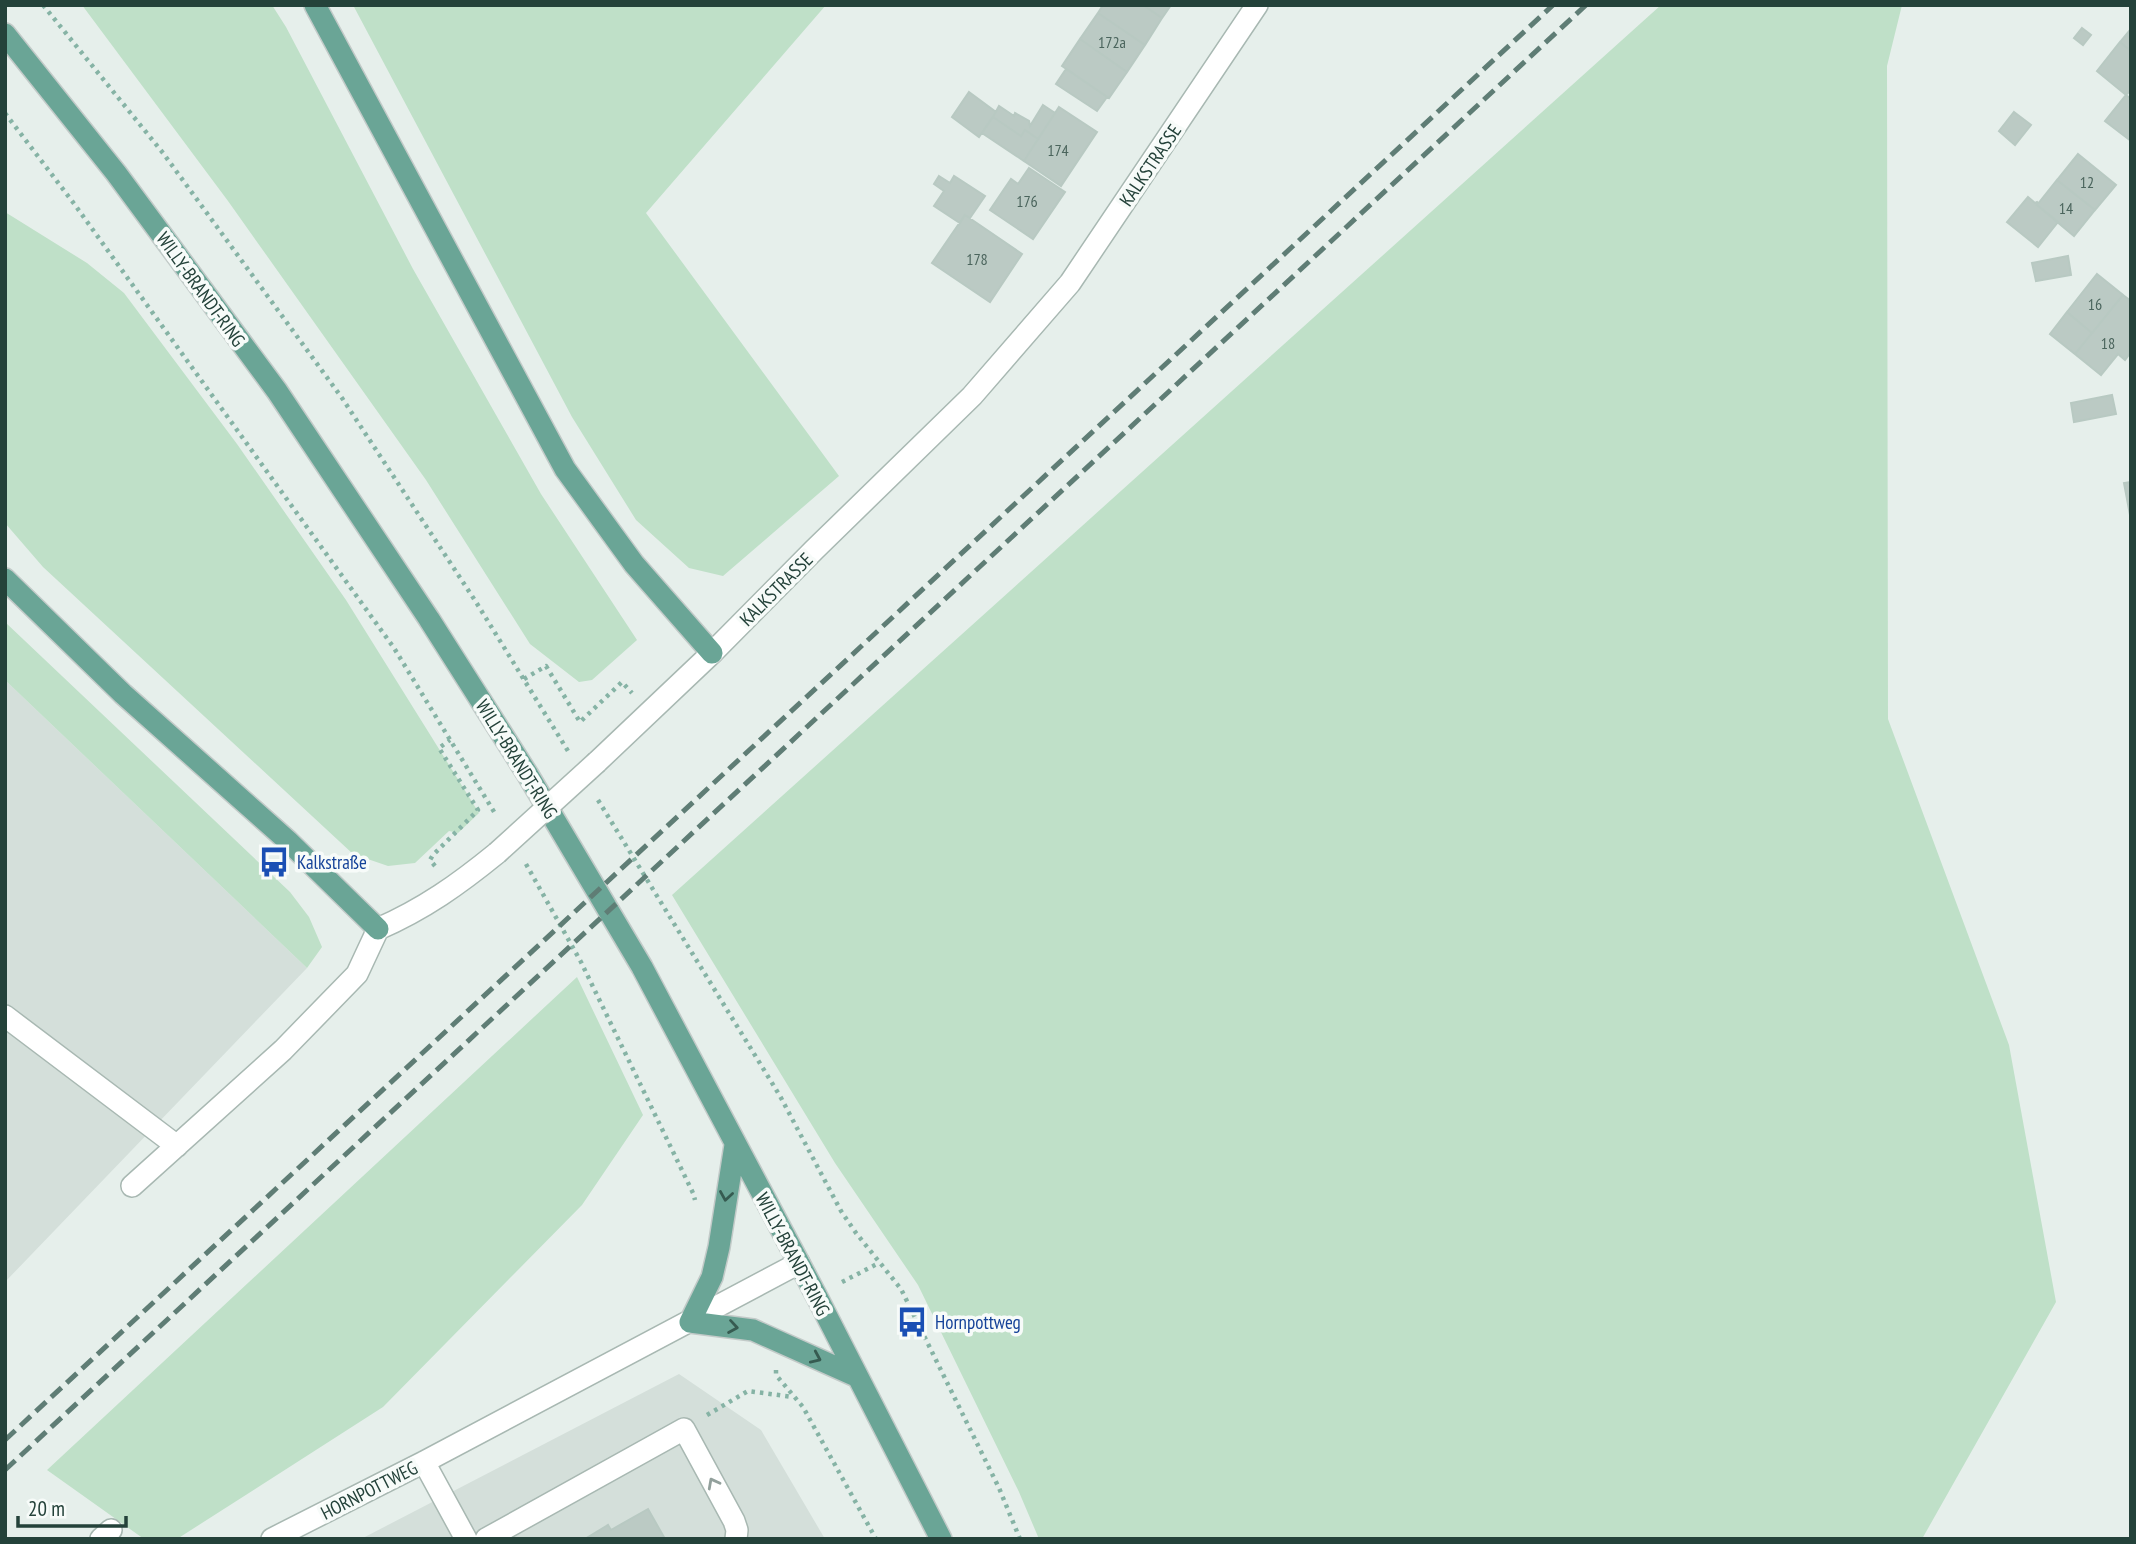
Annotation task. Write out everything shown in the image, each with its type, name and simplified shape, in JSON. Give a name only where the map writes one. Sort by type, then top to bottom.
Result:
[{"type":"main road","points":[[315,5],[565,469],[634,564],[712,653]]},
{"type":"main road","name":"WILLY-BRANDT-RING","points":[[5,34],[116,173],[277,391],[429,619],[528,775],[642,967],[941,1539]]},
{"type":"main road","points":[[5,579],[123,694],[288,841],[379,929]]},
{"type":"main road","points":[[735,1145],[712,1277],[690,1322],[753,1330],[858,1377]]},
{"type":"street","name":"KALKSTRASSE","points":[[379,929],[404,918],[455,887],[497,853],[712,653],[972,396],[1070,283],[1257,5]]},
{"type":"street","points":[[132,1186],[283,1051],[357,974],[379,929]]},
{"type":"street","points":[[5,1016],[177,1146]]},
{"type":"street","name":"HORNPOTTWEG","points":[[272,1539],[424,1462],[799,1263]]},
{"type":"street","points":[[486,1539],[684,1429],[734,1521],[736,1539]]},
{"type":"street","points":[[424,1462],[466,1539]]},
{"type":"path","points":[[43,5],[163,153],[342,398],[468,591],[575,763]]},
{"type":"path","points":[[5,113],[75,205],[394,648],[503,826]]},
{"type":"path","points":[[524,679],[546,666],[580,722],[622,682]]},
{"type":"path","points":[[433,855],[478,810],[439,748],[450,740]]},
{"type":"path","points":[[597,798],[780,1096],[841,1210],[856,1234],[901,1289],[999,1488],[1020,1539]]},
{"type":"path","points":[[524,862],[581,962],[693,1193],[696,1206]]},
{"type":"path","points":[[776,1375],[803,1408],[876,1539]]},
{"type":"path","points":[[684,1429],[748,1391],[794,1397]]},
{"type":"shaded area","points":[[5,680],[307,968],[5,1282]]},
{"type":"shaded area","points":[[679,1374],[761,1430],[825,1539],[361,1539]]},
{"type":"green space","points":[[82,5],[272,5],[413,269],[541,494],[637,640],[592,680],[579,682],[530,644],[426,480],[228,201]]},
{"type":"green space","points":[[353,5],[826,5],[646,213],[839,476],[723,576],[689,568],[636,520],[572,417]]},
{"type":"green space","points":[[1661,5],[1902,5],[1887,66],[1888,719],[2009,1045],[2056,1302],[1922,1539],[1039,1539],[1019,1492],[918,1285],[835,1163],[672,895]]},
{"type":"green space","points":[[5,212],[87,263],[124,293],[237,444],[346,600],[479,813],[458,833],[449,831],[415,863],[388,866],[353,854],[43,567],[5,523]]},
{"type":"green space","points":[[5,622],[290,892],[309,917],[322,947],[307,968],[5,680]]},
{"type":"green space","points":[[577,977],[643,1115],[582,1205],[383,1407],[177,1539],[144,1539],[47,1470]]},
{"type":"building","points":[[1103,5],[1143,5],[1162,18],[1145,45],[1098,13]]},
{"type":"building","points":[[1143,5],[1171,5],[1162,18]]},
{"type":"building","points":[[1098,13],[1145,45],[1127,72],[1080,39]]},
{"type":"building","points":[[2082,28],[2091,35],[2083,45],[2074,38]]},
{"type":"building","points":[[2131,31],[2131,51],[2120,42]]},
{"type":"building","points":[[1080,39],[1127,72],[1109,98],[1062,66]]},
{"type":"building","points":[[2120,42],[2131,51],[2131,90],[2126,95],[2097,71]]},
{"type":"building","points":[[1066,69],[1107,97],[1097,111],[1056,84]]},
{"type":"building","points":[[969,92],[996,112],[979,137],[952,117]]},
{"type":"building","points":[[2126,95],[2131,99],[2131,141],[2105,121]]},
{"type":"building","points":[[1043,105],[1055,113],[1038,139],[1025,130],[1021,136],[993,117],[999,106],[1014,116],[1015,113],[1029,121],[1030,126]]},
{"type":"building","points":[[1059,107],[1097,132],[1061,186],[1024,161]]},
{"type":"building","points":[[2014,112],[2031,125],[2015,145],[1999,131]]},
{"type":"building","points":[[993,117],[1021,136],[1025,130],[1038,139],[1024,161],[982,133]]},
{"type":"building","points":[[2078,154],[2116,185],[2095,210],[2057,180]]},
{"type":"building","points":[[1029,168],[1065,192],[1033,239],[990,210],[1011,179],[1018,184]]},
{"type":"building","points":[[939,176],[950,183],[954,176],[985,196],[970,218],[965,215],[960,223],[934,206],[944,191],[934,184]]},
{"type":"building","points":[[2057,180],[2095,210],[2074,236],[2037,205]]},
{"type":"building","points":[[2028,197],[2058,222],[2038,247],[2007,222]]},
{"type":"building","points":[[965,215],[1022,254],[990,302],[932,263]]},
{"type":"building","points":[[2068,256],[2071,275],[2036,281],[2032,263]]},
{"type":"building","points":[[2097,274],[2123,295],[2092,333],[2067,312]]},
{"type":"building","points":[[2123,295],[2131,301],[2131,352],[2125,360],[2118,354],[2101,375],[2075,354]]},
{"type":"building","points":[[2067,312],[2092,333],[2075,354],[2050,334]]},
{"type":"building","points":[[2112,395],[2116,414],[2074,422],[2071,403]]},
{"type":"building","points":[[2131,482],[2131,515],[2130,515],[2124,483]]},
{"type":"building","points":[[648,1509],[665,1539],[585,1539],[608,1525],[611,1530]]},
{"type":"railway","points":[[5,1440],[1553,5]]},
{"type":"railway","points":[[5,1470],[1586,5]]},
{"type":"place","name":"Kalkstraße","points":[[274,862]]},
{"type":"place","name":"Hornpottweg","points":[[912,1322]]}]
